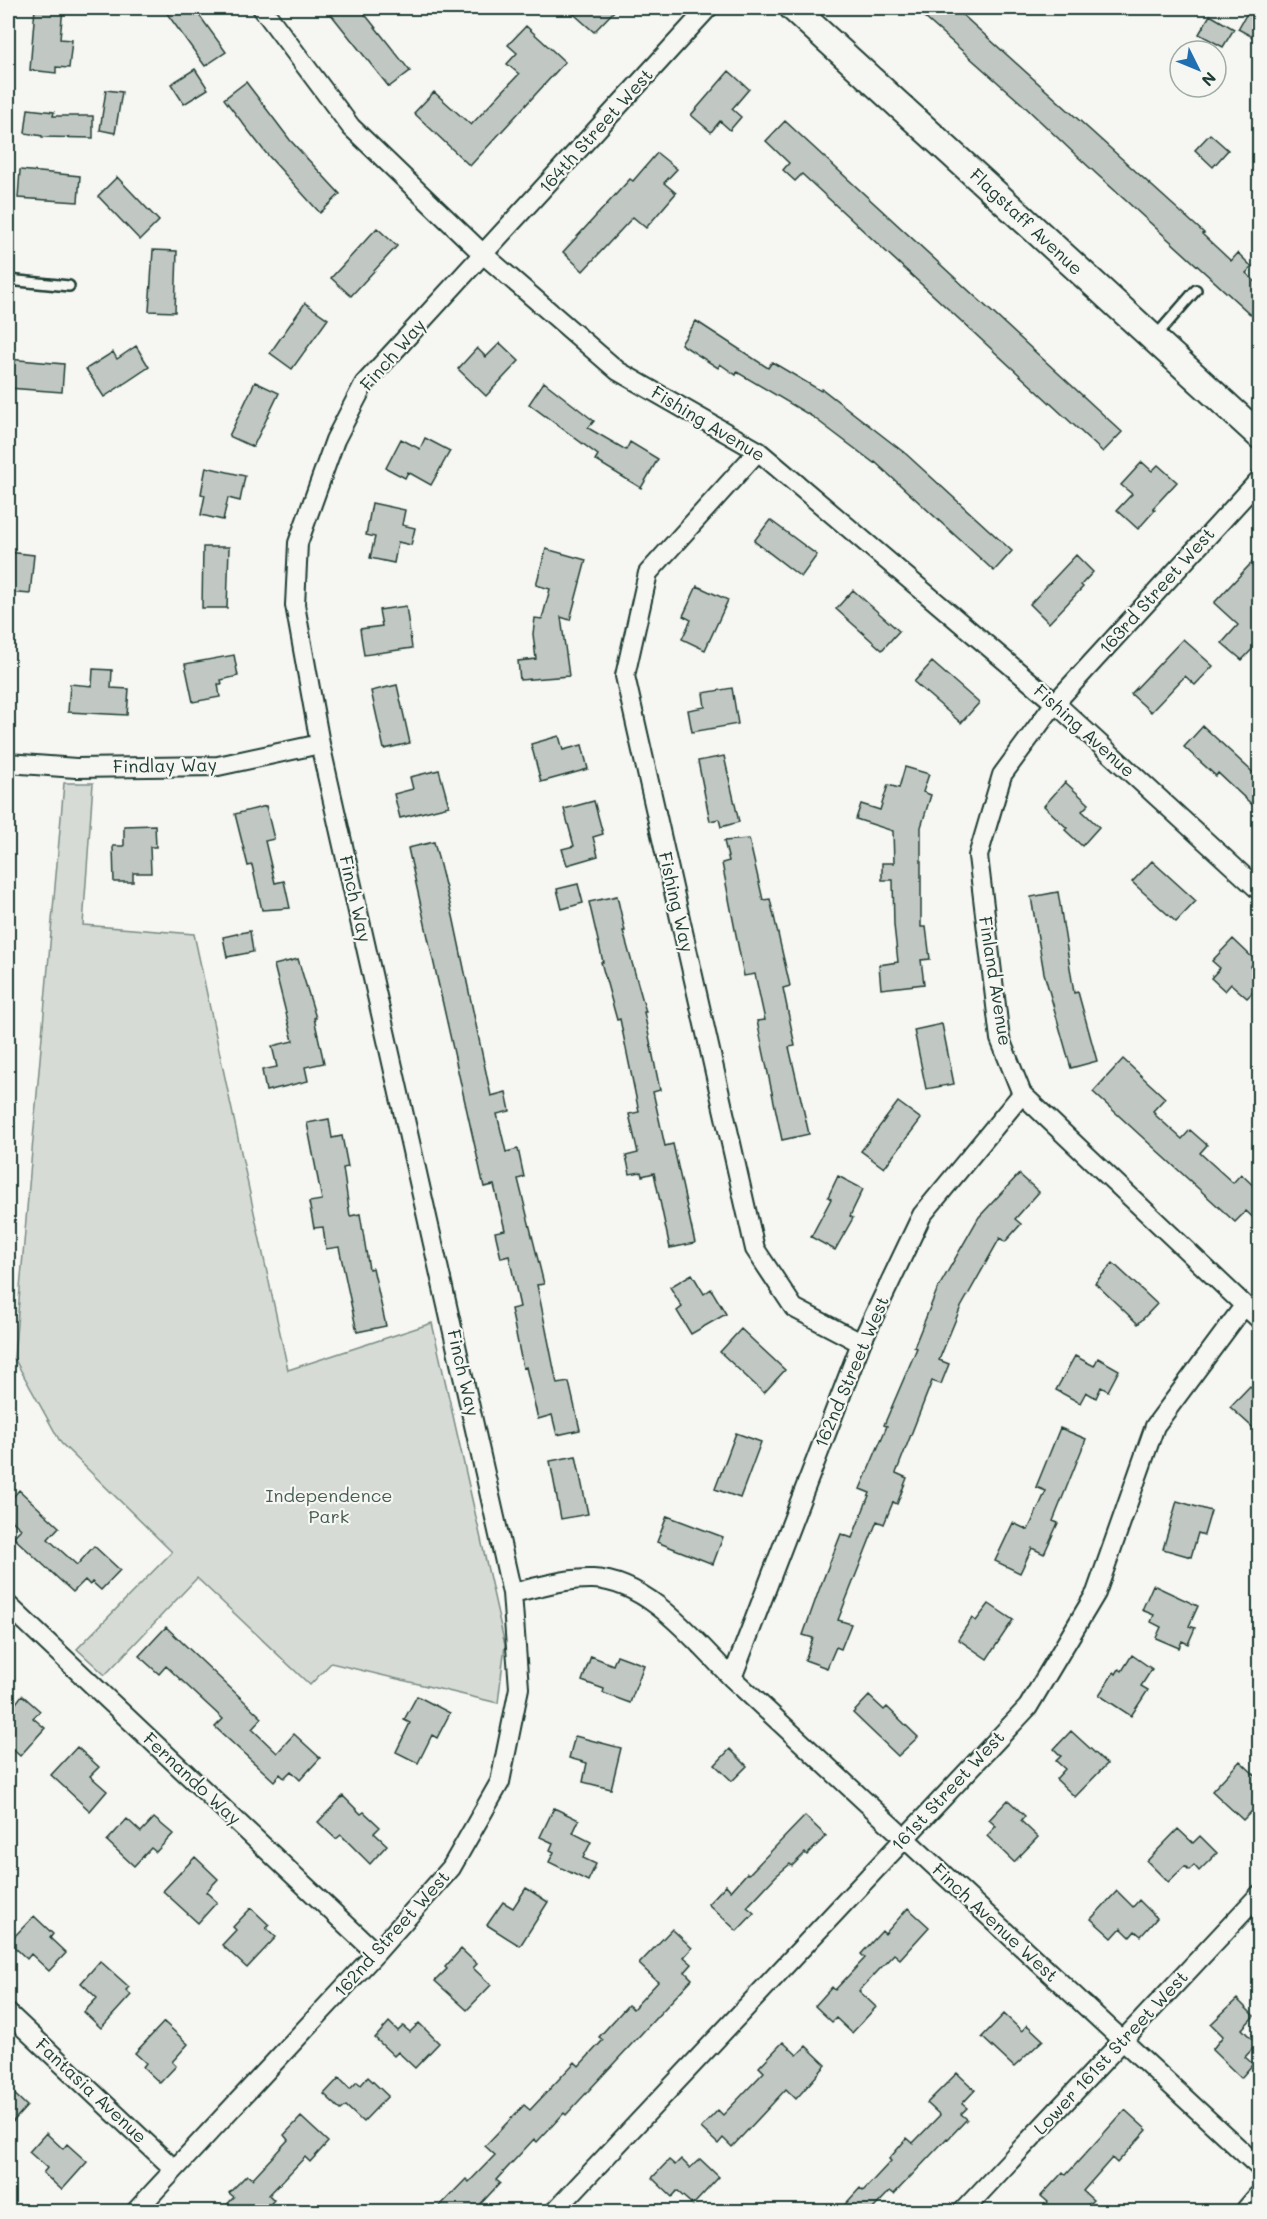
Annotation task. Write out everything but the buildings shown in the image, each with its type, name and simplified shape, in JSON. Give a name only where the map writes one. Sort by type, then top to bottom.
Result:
[{"type":"street","name":"Fishing Avenue","points":[[262,8],[351,127],[483,254],[618,371],[758,451],[1055,703],[1260,891]]},
{"type":"street","name":"164th Street West","points":[[483,254],[708,8]]},
{"type":"street","name":"Flagstaff Avenue","points":[[793,8],[1260,436]]},
{"type":"street","name":"Finch Way","points":[[483,254],[364,384],[335,440],[298,543],[295,605],[320,744],[513,1593]]},
{"type":"street","name":"Fishing Way","points":[[758,451],[648,573],[625,676],[755,1249],[794,1308],[861,1343]]},
{"type":"street","name":"163rd Street West","points":[[1055,703],[1260,479]]},
{"type":"street","name":"Finland Avenue","points":[[1055,703],[1002,775],[978,856],[1000,1039],[1022,1094],[1260,1320]]},
{"type":"street","name":"Findlay Way","points":[[8,763],[76,768],[218,766],[320,744]]},
{"type":"street","name":"162nd Street West","points":[[732,1677],[861,1343],[922,1215],[1022,1094]]},
{"type":"street","name":"161st Street West","points":[[554,2211],[1028,1707],[1096,1593],[1155,1426],[1244,1306]]},
{"type":"street","name":"Finch Avenue West","points":[[513,1593],[568,1580],[595,1579],[618,1583],[641,1594],[662,1609],[904,1838],[1260,2168]]},
{"type":"street","name":"162nd Street West","points":[[135,2211],[376,1953],[451,1868],[500,1782],[519,1688],[513,1593]]},
{"type":"street","name":"Fernando Way","points":[[8,1605],[376,1953]]},
{"type":"street","name":"Lower 161st Street West","points":[[962,2211],[1260,1894]]},
{"type":"street","name":"Fantasia Avenue","points":[[8,2013],[174,2169]]},
{"type":"street","points":[[1249,2211],[1260,2199]]},
{"type":"lane","points":[[8,280],[69,286]]},
{"type":"lane","points":[[1153,338],[1196,291]]},
{"type":"green space","name":"Independence Park","points":[[64,783],[93,783],[83,925],[194,934],[288,1370],[432,1323],[505,1645],[498,1703],[331,1663],[310,1685],[197,1578],[105,1675],[77,1649],[172,1552],[61,1443],[14,1358]]}]
